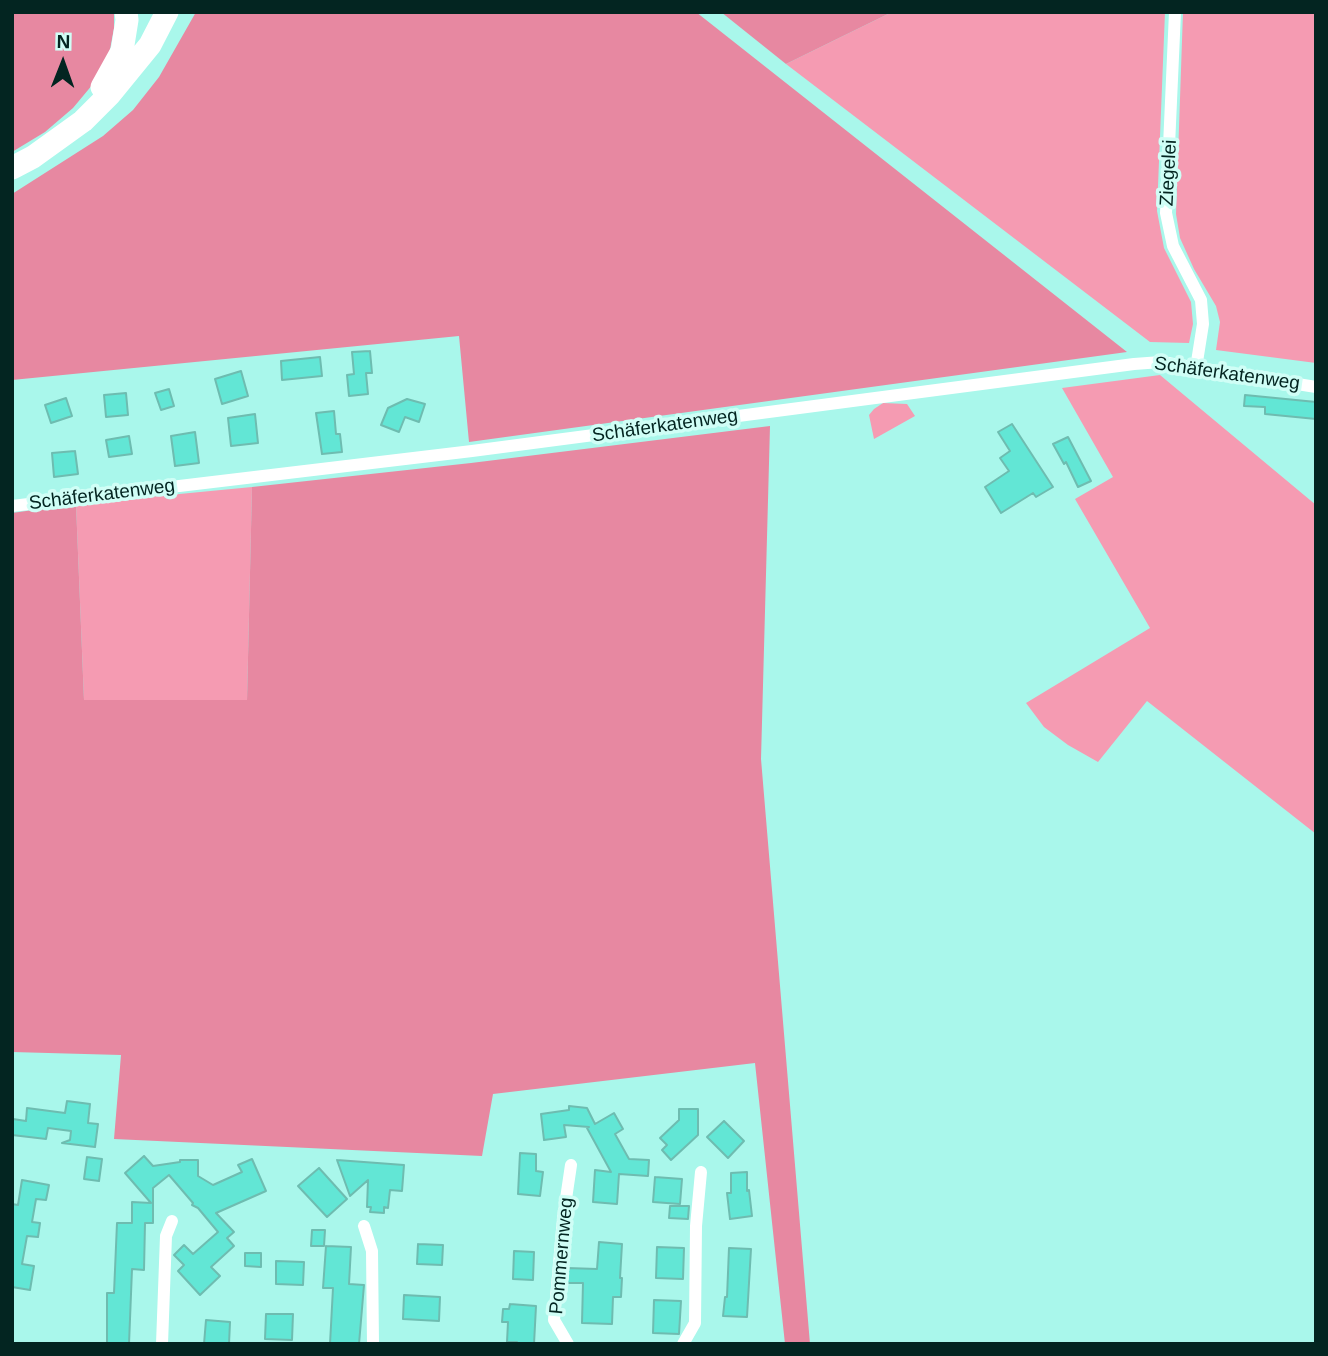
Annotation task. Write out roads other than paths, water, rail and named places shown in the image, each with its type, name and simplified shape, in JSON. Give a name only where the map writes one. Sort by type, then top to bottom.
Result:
[{"type":"highway","points":[[54,141],[110,76],[122,51],[126,12]]},
{"type":"highway","points":[[12,168],[33,157],[83,121],[110,94],[150,45],[167,12]]},
{"type":"street","name":"Ziegelei","points":[[1175,12],[1166,213],[1173,246],[1201,300],[1203,324],[1196,368]]},
{"type":"street","name":"Schäferkatenweg","points":[[12,506],[472,451],[1134,364],[1161,362],[1316,387]]},
{"type":"street","name":"Pommernweg","points":[[568,1344],[554,1320],[571,1165]]},
{"type":"street","points":[[683,1344],[695,1323],[696,1226],[701,1172]]},
{"type":"street","points":[[162,1344],[166,1236],[172,1221]]},
{"type":"street","points":[[364,1226],[372,1251],[373,1344]]}]
